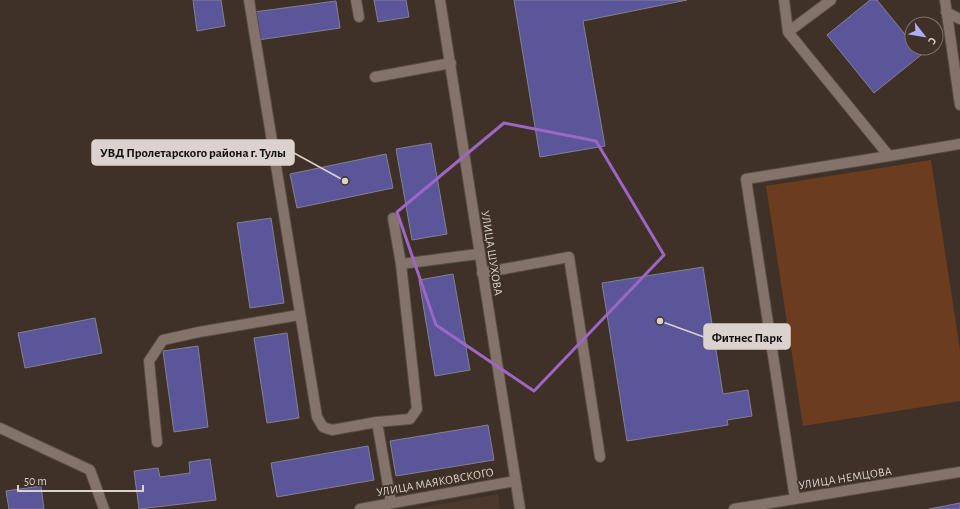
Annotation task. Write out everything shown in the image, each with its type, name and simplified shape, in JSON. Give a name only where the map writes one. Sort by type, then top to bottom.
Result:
[{"type":"street","points":[[249,0],[299,315],[317,417],[323,427],[332,430],[377,422],[410,419],[417,409],[401,264],[393,218]]},
{"type":"street","points":[[356,0],[359,17]]},
{"type":"street","name":"УЛИЦА ШУХОВА","points":[[440,0],[451,63],[478,254],[520,509]]},
{"type":"street","points":[[784,0],[788,32],[890,156]]},
{"type":"street","points":[[788,32],[831,0]]},
{"type":"street","points":[[945,0],[960,105]]},
{"type":"street","points":[[946,12],[960,19]]},
{"type":"street","points":[[375,77],[451,63]]},
{"type":"street","points":[[795,499],[746,179],[960,144]]},
{"type":"street","points":[[401,264],[478,254]]},
{"type":"street","points":[[482,273],[569,257],[600,458]]},
{"type":"street","points":[[157,442],[149,362],[163,340],[199,332],[299,315]]},
{"type":"street","points":[[377,422],[391,503]]},
{"type":"street","points":[[0,428],[90,470],[104,509]]},
{"type":"street","name":"УЛИЦА НЕМЦОВА","points":[[734,509],[960,472]]},
{"type":"street","name":"УЛИЦА МАЯКОВСКОГО","points":[[360,509],[515,480]]},
{"type":"highlighted area","points":[[504,123],[596,141],[664,255],[534,391],[436,325],[397,212]]},
{"type":"shaded area","points":[[931,160],[960,350],[960,401],[803,426],[766,186]]},
{"type":"shaded area","points":[[498,494],[500,509],[414,509]]},
{"type":"building","points":[[193,0],[221,0],[225,26],[197,31]]},
{"type":"building","points":[[374,0],[406,0],[409,17],[378,22]]},
{"type":"building","points":[[514,0],[687,0],[583,21],[605,146],[540,157]]},
{"type":"building","points":[[870,0],[877,0],[904,33],[904,56],[920,56],[874,93],[827,35]]},
{"type":"building","points":[[336,1],[340,28],[258,40],[254,12]]},
{"type":"building","points":[[431,143],[447,234],[412,240],[396,149]]},
{"type":"building","points":[[386,154],[393,188],[297,208],[290,174]]},
{"type":"building","points":[[271,218],[284,303],[250,308],[237,223]]},
{"type":"building","points":[[703,267],[723,394],[748,390],[752,416],[727,420],[728,425],[627,441],[602,283]]},
{"type":"building","points":[[453,274],[470,370],[435,376],[419,280]]},
{"type":"building","points":[[95,318],[102,353],[25,368],[18,333]]},
{"type":"building","points":[[287,333],[299,418],[267,423],[254,338]]},
{"type":"building","points":[[198,346],[208,427],[174,432],[163,351]]},
{"type":"building","points":[[488,425],[494,460],[396,476],[390,441]]},
{"type":"building","points":[[368,446],[374,480],[277,497],[271,463]]},
{"type":"building","points":[[210,459],[216,500],[139,509],[134,471],[158,468],[160,477],[190,473],[189,462]]},
{"type":"building","points":[[41,486],[44,509],[9,509],[6,491]]},
{"type":"building","points":[[960,503],[960,509],[929,509]]},
{"type":"place","name":"УВД Пролетарского района г. Тулы","points":[[345,181]]},
{"type":"place","name":"Фитнес Парк","points":[[660,321]]}]
